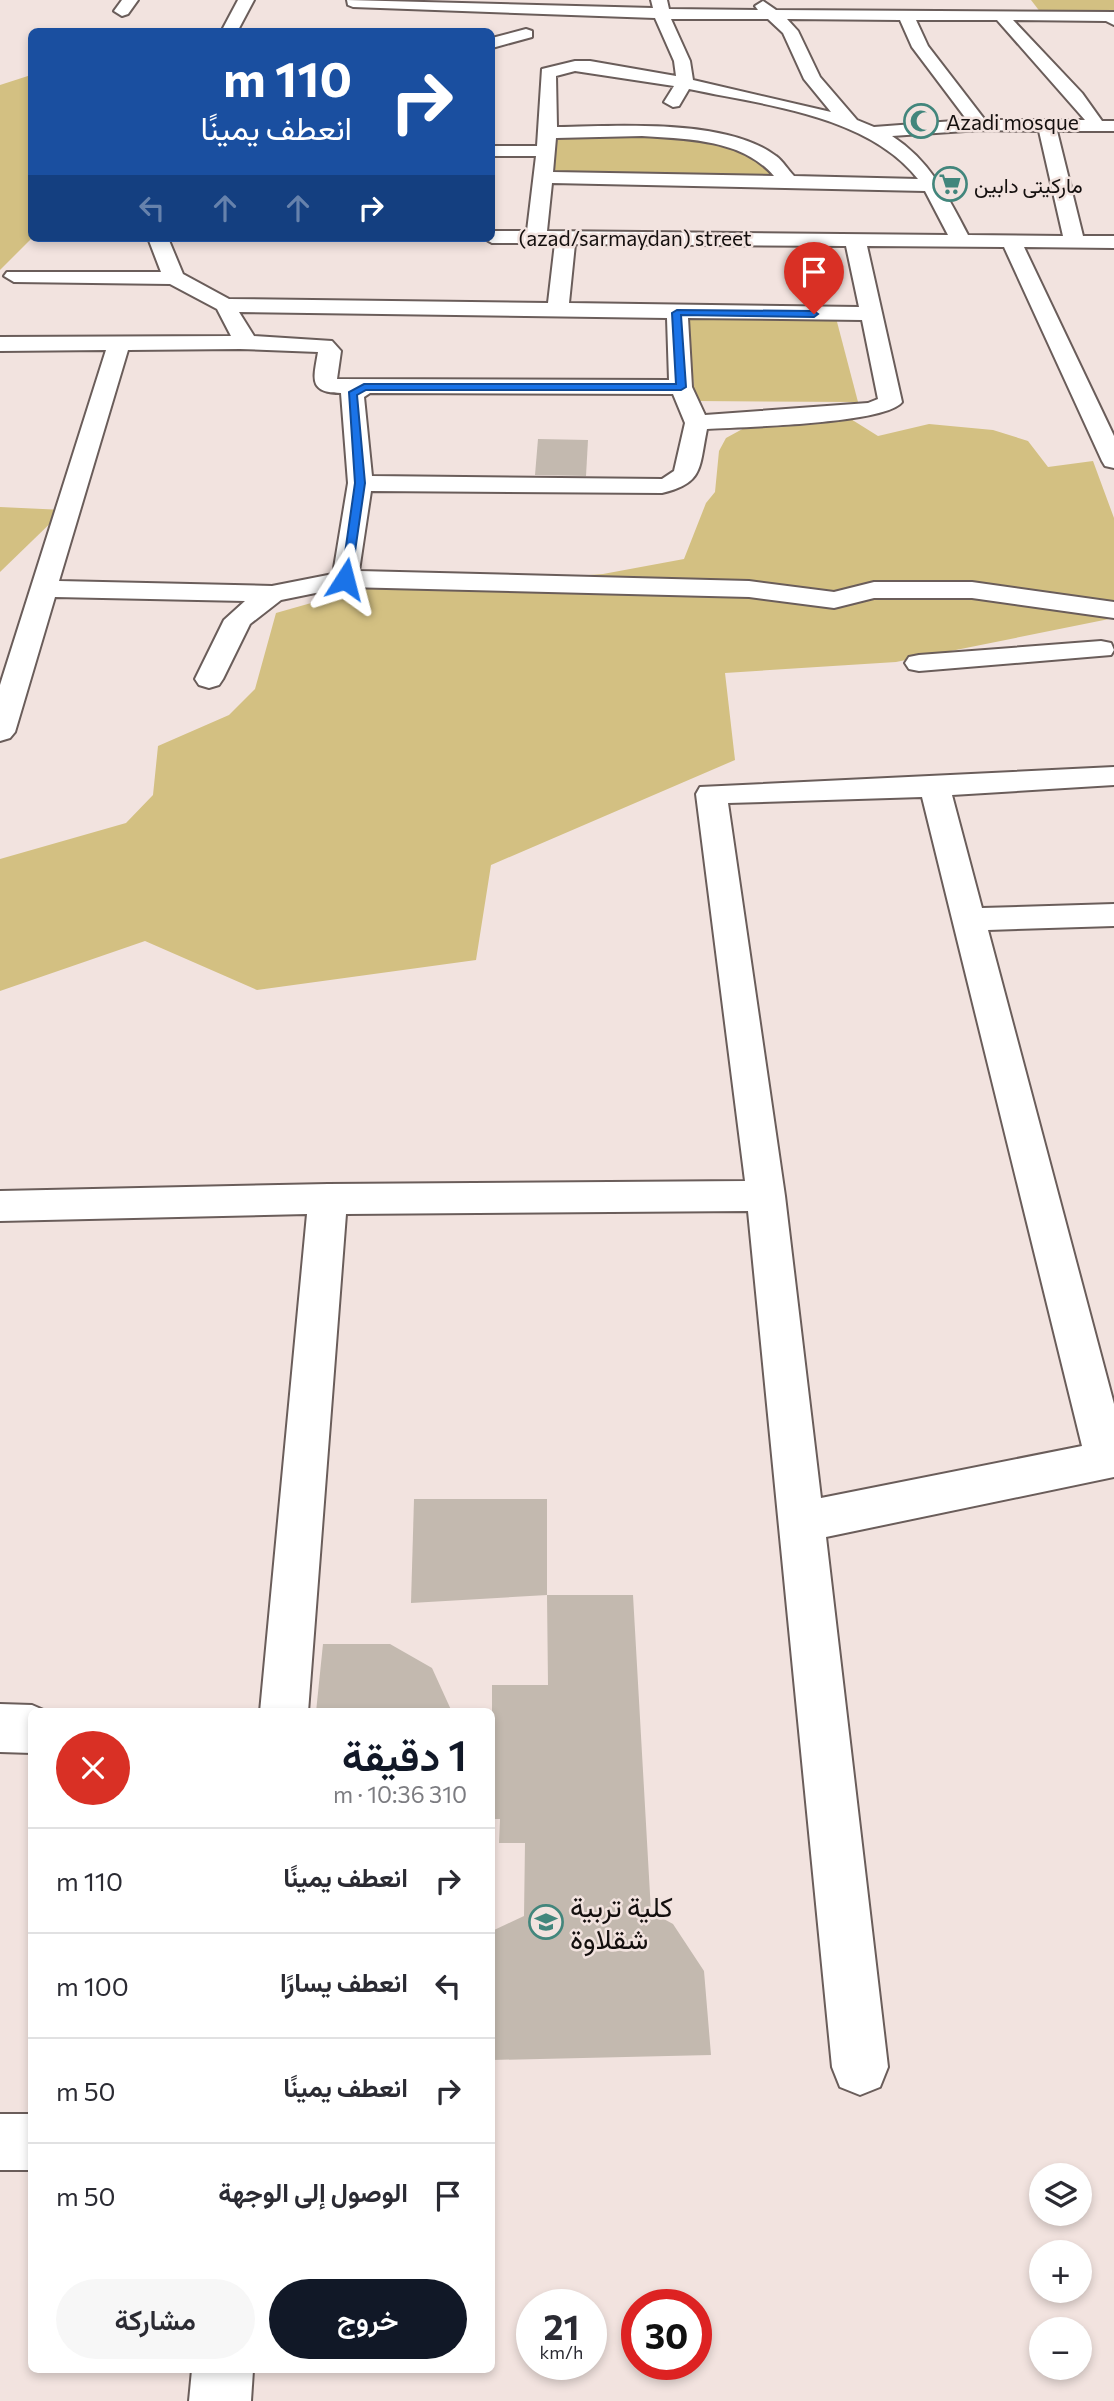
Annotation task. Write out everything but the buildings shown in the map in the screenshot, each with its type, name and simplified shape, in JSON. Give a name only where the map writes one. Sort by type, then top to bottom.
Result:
[{"type":"street","points":[[231,28],[246,0]]},
{"type":"street","points":[[762,0],[763,8],[790,31],[812,79],[850,122]]},
{"type":"street","points":[[1014,0],[1025,15]]},
{"type":"street","points":[[346,22],[354,1],[622,10],[661,7],[772,16],[906,11],[1110,16],[1114,20]]},
{"type":"street","points":[[448,28],[453,3]]},
{"type":"street","points":[[661,7],[682,61],[685,82],[670,106],[672,131]]},
{"type":"street","points":[[906,11],[920,47],[980,125]]},
{"type":"street","points":[[1001,15],[1015,37],[1106,126]]},
{"type":"street","points":[[495,42],[526,34]]},
{"type":"street","points":[[536,237],[547,142],[548,74],[552,70],[590,66],[685,82],[850,122],[872,132],[910,159],[932,184],[962,242]]},
{"type":"street","points":[[872,132],[980,125],[1106,126]]},
{"type":"street","points":[[1047,126],[1074,241]]},
{"type":"street","points":[[495,151],[547,142],[672,131],[694,132],[743,147],[779,165],[787,180]]},
{"type":"street","points":[[543,177],[932,184]]},
{"type":"street","name":"(azad/sarmaydan) street","points":[[495,236],[1114,242]]},
{"type":"street","points":[[558,311],[566,237]]},
{"type":"street","points":[[697,423],[872,410],[890,402],[855,239]]},
{"type":"street","points":[[160,242],[174,278]]},
{"type":"street","points":[[1012,243],[1114,461]]},
{"type":"street","points":[[14,276],[174,278],[225,304],[869,314]]},
{"type":"street","points":[[0,344],[246,342],[225,304]]},
{"type":"street","points":[[360,483],[662,486],[678,482],[686,472],[697,423],[681,387],[677,313]]},
{"type":"street","points":[[239,342],[316,343],[324,346],[330,351],[324,376],[327,384],[364,387],[681,387]]},
{"type":"street","points":[[0,732],[119,343]]},
{"type":"street","points":[[345,579],[360,483],[352,394],[364,387]]},
{"type":"street","points":[[44,589],[272,594],[345,579],[749,589],[834,600],[874,590],[972,590],[1114,610]]},
{"type":"street","points":[[209,679],[238,621],[272,594]]},
{"type":"street","points":[[919,663],[1107,643],[1114,676]]},
{"type":"street","points":[[860,2067],[766,1196],[711,794],[935,787],[1114,776]]},
{"type":"street","points":[[802,1522],[1107,1460],[935,787]]},
{"type":"street","points":[[969,919],[1114,915]]},
{"type":"street","points":[[0,1206],[328,1199],[766,1196]]},
{"type":"street","points":[[284,1708],[328,1199]]},
{"type":"street","points":[[0,1728],[28,1729]]},
{"type":"street","points":[[0,2142],[28,2141]]},
{"type":"street","points":[[220,2401],[223,2373]]},
{"type":"shaded area","points":[[1031,0],[1114,0],[1114,14],[1041,13]]},
{"type":"shaded area","points":[[28,76],[28,242],[0,270],[0,85]]},
{"type":"shaded area","points":[[672,131],[743,147],[787,180],[543,177],[548,133]]},
{"type":"shaded area","points":[[688,316],[836,318],[858,402],[695,401]]},
{"type":"shaded area","points":[[846,416],[878,436],[929,424],[993,430],[1028,441],[1048,467],[1093,461],[1114,518],[1114,618],[896,662],[725,673],[735,760],[491,865],[476,960],[257,990],[145,941],[0,991],[0,859],[126,823],[153,795],[158,746],[229,715],[255,689],[276,613],[378,584],[477,583],[603,574],[684,559],[706,503],[715,492],[719,451],[726,438],[748,426]]},
{"type":"shaded area","points":[[0,507],[64,510],[0,572]]},
{"type":"place","name":"Azadi mosque","points":[[921,121]]},
{"type":"place","name":"ماركيتى دابين","points":[[950,184]]},
{"type":"place","name":"كلية تربية شقلاوة","points":[[546,1922]]},
{"type":"route","points":[[345,579],[360,483],[352,394],[364,387],[681,387],[677,313],[814,314]]}]
